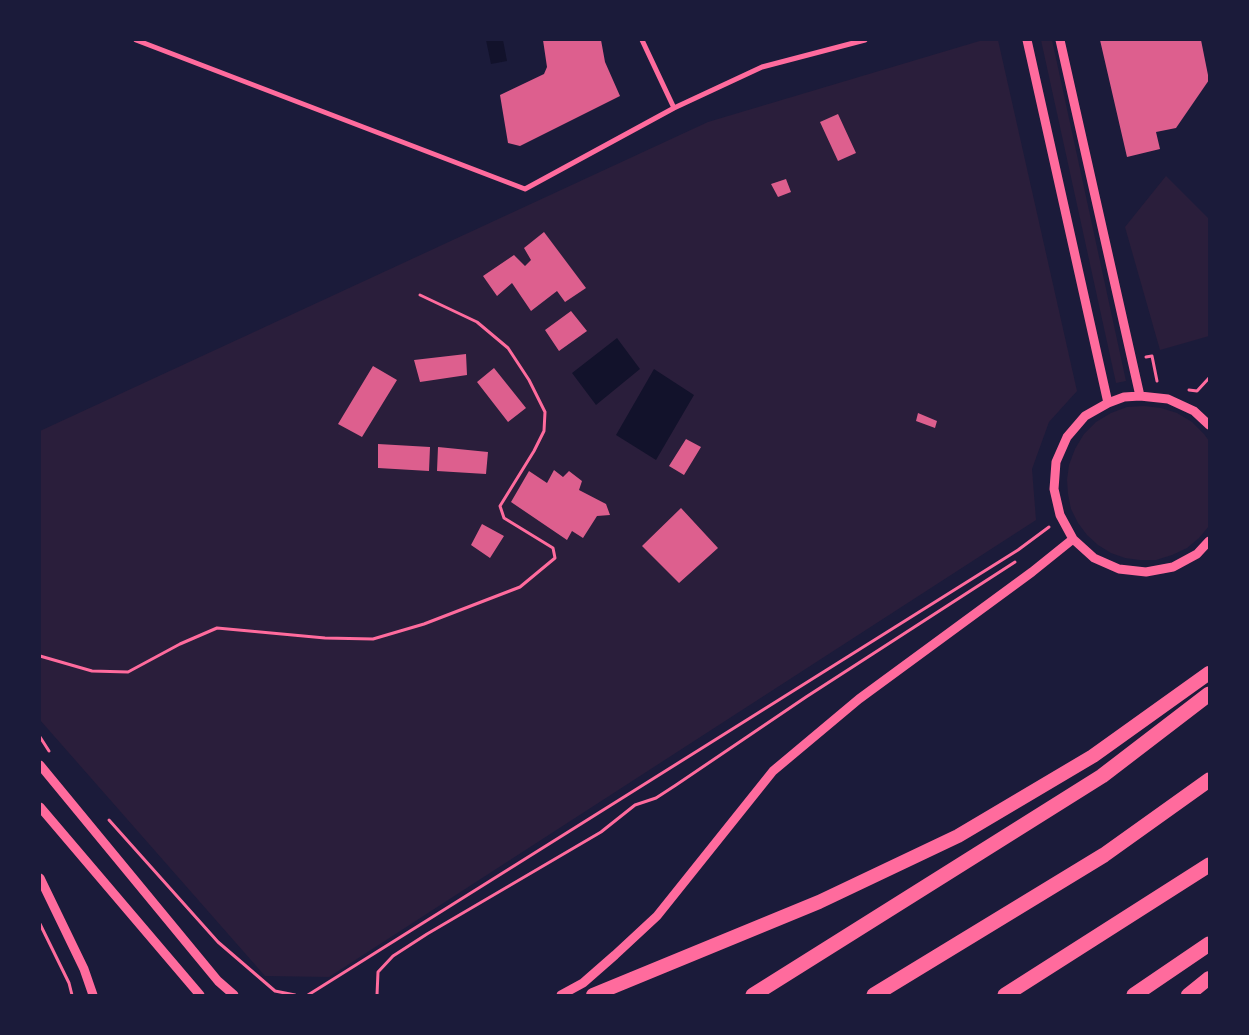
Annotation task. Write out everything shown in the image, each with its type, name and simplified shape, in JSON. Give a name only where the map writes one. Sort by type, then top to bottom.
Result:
[{"type":"highway","points":[[593,995],[819,902],[958,836],[1093,756],[1209,673]]},
{"type":"highway","points":[[753,995],[1102,776],[1209,694]]},
{"type":"highway","points":[[874,995],[1104,855],[1209,780]]},
{"type":"highway","points":[[1005,995],[1209,865]]},
{"type":"highway","points":[[1134,995],[1209,944]]},
{"type":"highway","points":[[1188,995],[1209,978]]},
{"type":"street","points":[[136,40],[525,189],[674,108],[762,67],[865,40]]},
{"type":"street","points":[[642,40],[674,108]]},
{"type":"street","points":[[1027,40],[1108,403]]},
{"type":"street","points":[[1060,40],[1140,396]]},
{"type":"street","points":[[1209,425],[1194,411],[1168,399],[1140,396],[1124,397],[1108,403],[1085,416],[1067,437],[1056,462],[1054,489],[1060,515],[1073,539],[1094,558],[1119,569],[1146,572],[1173,567],[1197,554],[1209,541]]},
{"type":"street","points":[[561,995],[583,983],[657,916],[773,771],[859,699],[1032,572],[1073,539]]},
{"type":"street","points":[[40,765],[218,981],[234,995]]},
{"type":"street","points":[[40,807],[200,995]]},
{"type":"street","points":[[40,878],[84,969],[93,995]]},
{"type":"path","points":[[40,656],[92,671],[128,672],[180,644],[217,628],[325,638],[373,639],[424,624],[520,586],[555,558],[553,548],[504,518],[500,506],[544,431],[545,412],[529,380],[508,348],[477,322],[420,295]]},
{"type":"path","points":[[1132,360],[1152,356],[1157,381],[1163,384]]},
{"type":"path","points":[[1184,389],[1197,390],[1209,378]]},
{"type":"path","points":[[308,995],[1018,550],[1052,525]]},
{"type":"path","points":[[376,995],[378,972],[393,956],[601,832],[635,805],[656,798],[806,696],[1016,561]]},
{"type":"path","points":[[40,737],[52,755]]},
{"type":"path","points":[[103,813],[218,942],[276,991],[295,995]]},
{"type":"path","points":[[40,924],[69,983],[72,995]]},
{"type":"shaded area","points":[[486,40],[503,40],[507,61],[491,64]]},
{"type":"shaded area","points":[[983,40],[998,40],[1077,391],[1049,422],[1032,469],[1036,520],[329,977],[265,976],[40,720],[40,431],[708,122]]},
{"type":"shaded area","points":[[1041,40],[1052,40],[1126,381],[1116,383]]},
{"type":"shaded area","points":[[1166,176],[1209,219],[1209,336],[1160,350],[1125,227]]},
{"type":"shaded area","points":[[617,338],[640,369],[596,405],[572,373]]},
{"type":"shaded area","points":[[654,369],[694,395],[656,460],[616,435]]},
{"type":"shaded area","points":[[1127,407],[1161,408],[1177,413],[1192,422],[1209,441],[1209,526],[1187,548],[1156,560],[1125,558],[1111,553],[1098,545],[1078,523],[1071,509],[1068,494],[1069,465],[1075,449],[1084,434],[1096,422],[1111,413]]},
{"type":"building","points":[[543,40],[601,40],[605,62],[620,96],[520,146],[508,143],[500,95],[544,74],[547,67]]},
{"type":"building","points":[[1100,40],[1201,40],[1209,80],[1176,128],[1156,132],[1160,149],[1127,157]]},
{"type":"building","points":[[838,114],[856,153],[838,161],[820,122]]},
{"type":"building","points":[[786,179],[791,192],[778,197],[771,184]]},
{"type":"building","points":[[544,232],[586,288],[565,302],[557,291],[531,311],[512,283],[497,296],[483,276],[514,255],[525,266],[531,260],[524,248]]},
{"type":"building","points":[[571,311],[587,331],[559,351],[545,330]]},
{"type":"building","points":[[466,354],[467,375],[420,382],[414,360]]},
{"type":"building","points":[[373,366],[397,380],[362,437],[338,424]]},
{"type":"building","points":[[494,368],[526,408],[508,422],[477,382]]},
{"type":"building","points":[[918,413],[937,421],[935,428],[916,421]]},
{"type":"building","points":[[686,439],[701,447],[684,475],[669,466]]},
{"type":"building","points":[[378,444],[430,447],[429,471],[378,468]]},
{"type":"building","points":[[438,447],[488,452],[486,474],[437,471]]},
{"type":"building","points":[[554,470],[563,477],[569,471],[582,481],[579,490],[606,504],[610,515],[597,516],[583,538],[572,531],[567,540],[511,502],[529,471],[547,483]]},
{"type":"building","points":[[681,508],[718,548],[679,583],[642,546]]},
{"type":"building","points":[[482,524],[504,536],[490,558],[471,545]]}]
